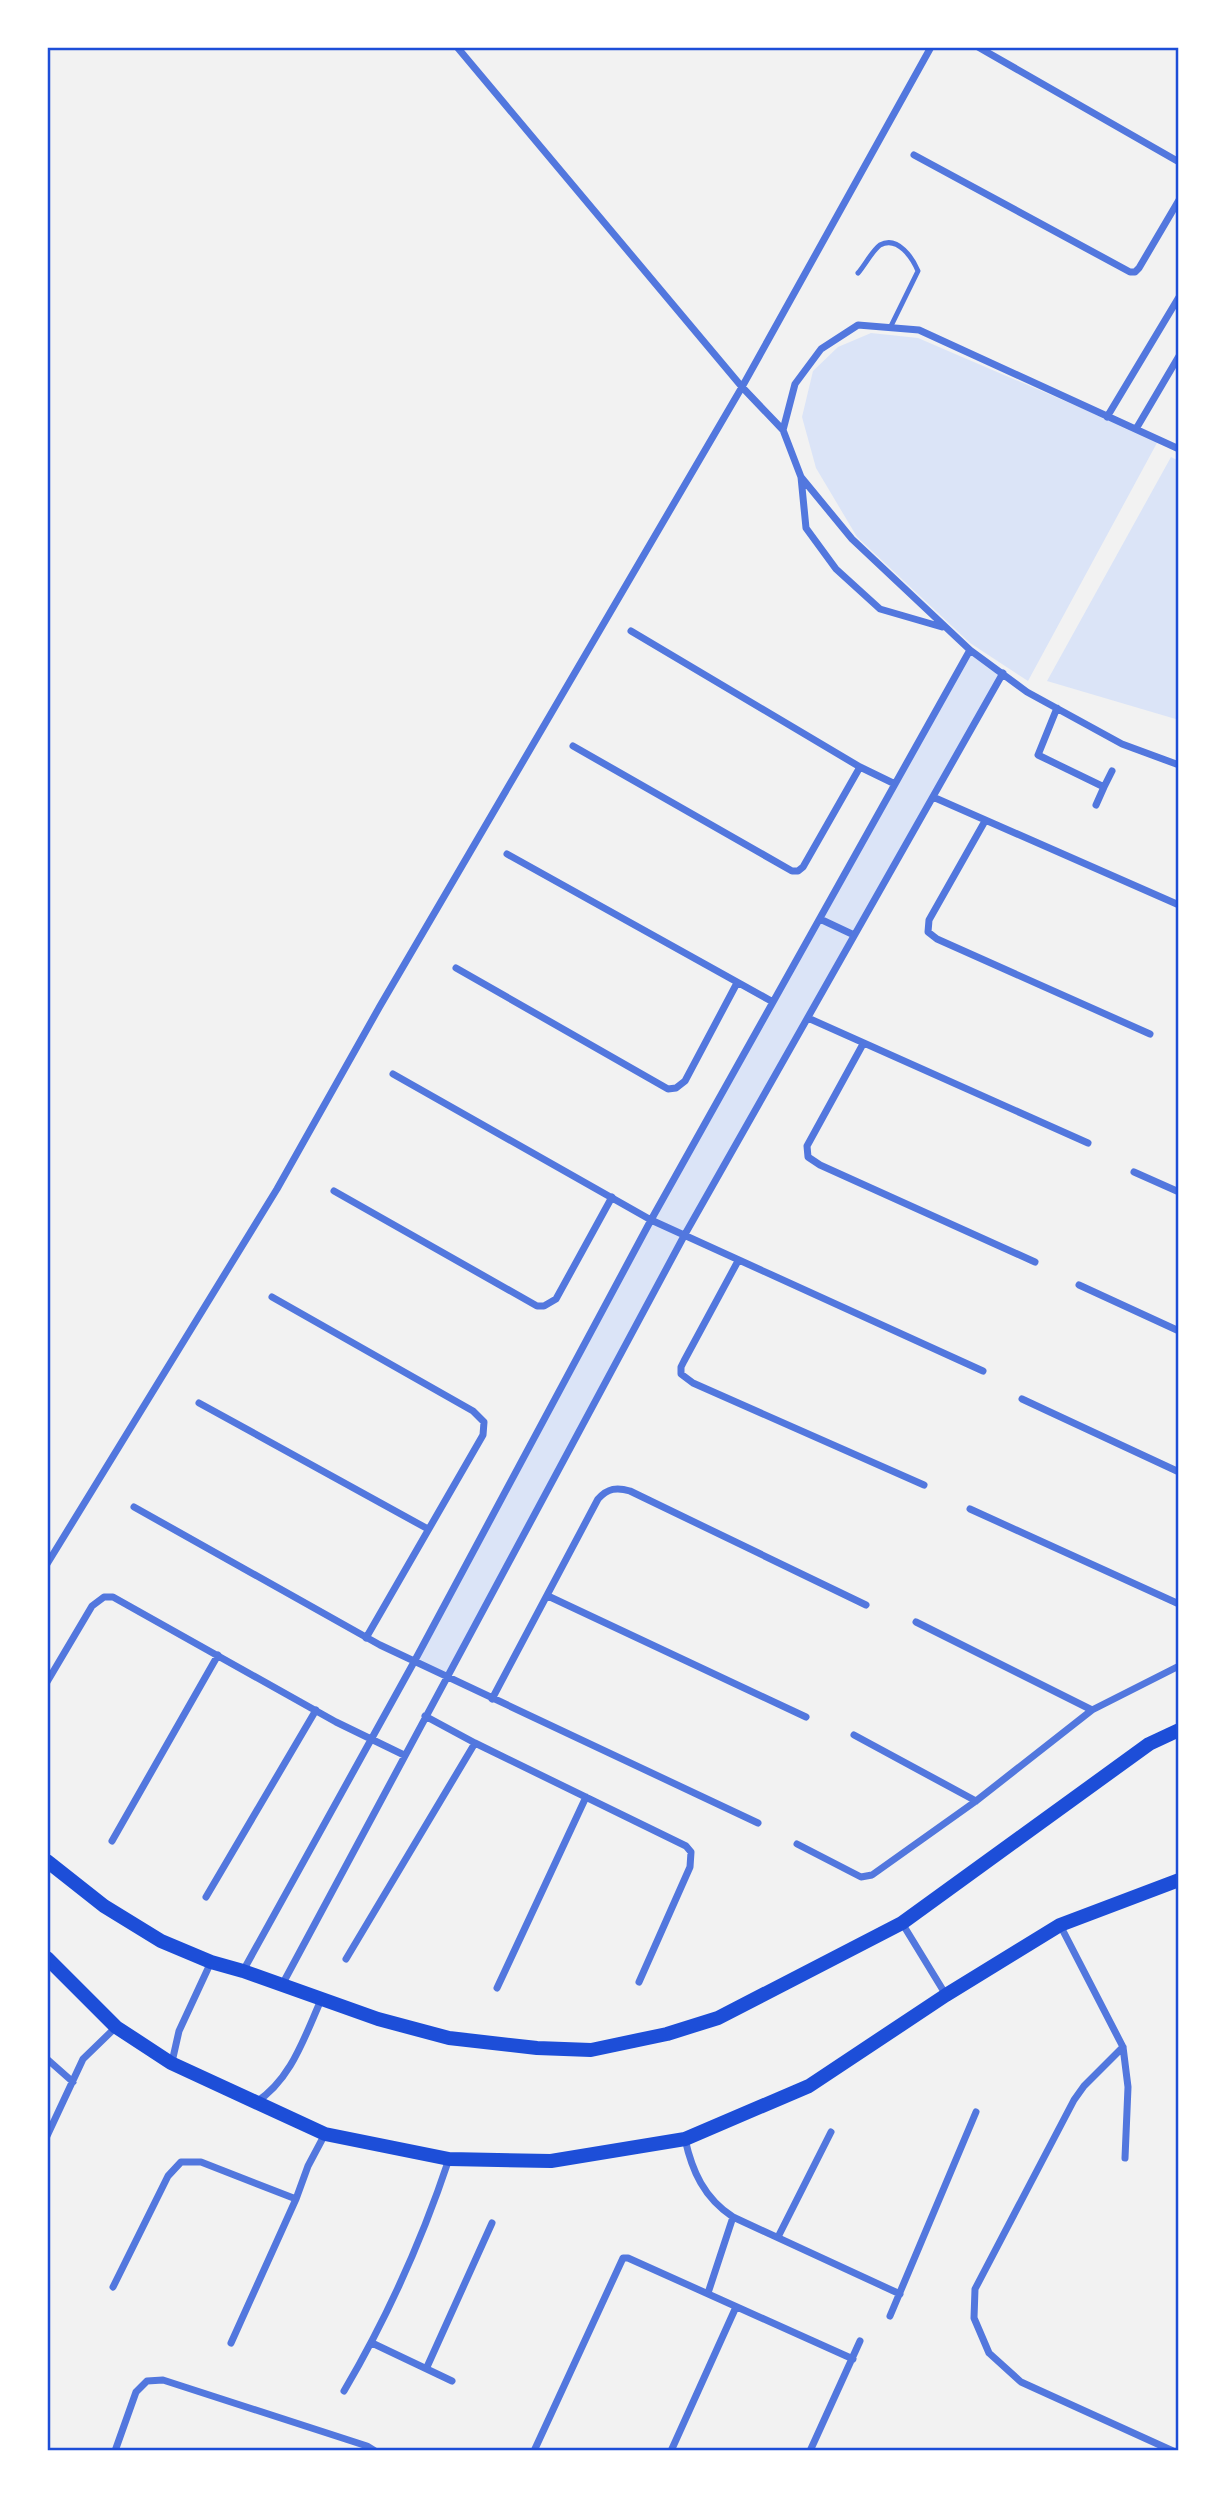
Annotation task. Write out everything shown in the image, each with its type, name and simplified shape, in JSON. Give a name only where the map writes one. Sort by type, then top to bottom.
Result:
[{"type":"main road","points":[[47,1861],[115,1913],[161,1941],[211,1962],[282,1984],[321,2000],[449,2038],[537,2048],[591,2050],[667,2034],[718,2018],[902,1923],[1149,1744],[1179,1730]]},
{"type":"main road","points":[[47,1958],[116,2027],[171,2063],[325,2134],[449,2159],[551,2161],[685,2139],[809,2086],[946,1995],[1060,1925],[1179,1880]]},
{"type":"street","points":[[457,47],[742,387],[783,430],[801,477],[806,527],[836,569],[880,609],[946,628]]},
{"type":"street","points":[[47,1564],[278,1189],[380,1006],[742,387],[931,47]]},
{"type":"street","points":[[978,47],[1179,162]]},
{"type":"street","points":[[914,155],[1130,272],[1139,268],[1179,200]]},
{"type":"street","points":[[1107,417],[1179,297]]},
{"type":"street","points":[[783,430],[795,384],[821,349],[858,324],[919,330],[1179,450]]},
{"type":"street","points":[[1136,429],[1179,356]]},
{"type":"street","points":[[801,477],[852,539],[970,650],[1027,692],[1122,744],[1179,765]]},
{"type":"street","points":[[631,631],[860,767],[895,784]]},
{"type":"street","points":[[243,1971],[414,1662],[651,1220],[970,650]]},
{"type":"street","points":[[282,1984],[684,1236],[1003,673]]},
{"type":"street","points":[[1058,708],[1038,755],[1104,787]]},
{"type":"street","points":[[573,746],[792,871],[798,871],[806,862],[860,767]]},
{"type":"street","points":[[1096,804],[1112,771]]},
{"type":"street","points":[[933,797],[1179,905]]},
{"type":"street","points":[[985,821],[929,920],[928,932],[937,939],[1150,1034]]},
{"type":"street","points":[[507,854],[773,1002]]},
{"type":"street","points":[[820,919],[855,935]]},
{"type":"street","points":[[456,968],[668,1089],[676,1088],[685,1081],[737,983]]},
{"type":"street","points":[[808,1018],[1088,1143]]},
{"type":"street","points":[[863,1044],[807,1146],[808,1157],[820,1165],[1035,1262]]},
{"type":"street","points":[[393,1074],[651,1220],[983,1371]]},
{"type":"street","points":[[1134,1172],[1179,1192]]},
{"type":"street","points":[[334,1191],[529,1303],[544,1306],[556,1300],[612,1197]]},
{"type":"street","points":[[738,1261],[684,1361],[681,1374],[692,1383],[924,1485]]},
{"type":"street","points":[[1079,1285],[1179,1331]]},
{"type":"street","points":[[272,1297],[473,1411],[484,1422],[483,1436],[366,1638]]},
{"type":"street","points":[[1023,1399],[1179,1472]]},
{"type":"street","points":[[199,1403],[428,1530]]},
{"type":"street","points":[[492,1699],[598,1499],[610,1489],[630,1490],[866,1605]]},
{"type":"street","points":[[134,1507],[366,1638],[758,1823]]},
{"type":"street","points":[[971,1509],[1179,1604]]},
{"type":"street","points":[[548,1595],[806,1717]]},
{"type":"street","points":[[47,1682],[92,1606],[104,1597],[121,1600],[316,1710],[404,1755]]},
{"type":"street","points":[[916,1622],[1092,1710]]},
{"type":"street","points":[[112,1841],[218,1655]]},
{"type":"street","points":[[797,1844],[855,1874],[872,1875],[976,1801],[1092,1710],[1179,1666]]},
{"type":"street","points":[[206,1896],[316,1710]]},
{"type":"street","points":[[425,1716],[680,1842],[691,1852],[690,1867],[639,1982]]},
{"type":"street","points":[[854,1735],[976,1801]]},
{"type":"street","points":[[346,1959],[475,1743]]},
{"type":"street","points":[[498,1988],[586,1797]]},
{"type":"street","points":[[902,1923],[946,1995]]},
{"type":"street","points":[[1060,1925],[1123,2047],[1128,2096],[1125,2158]]},
{"type":"street","points":[[171,2063],[179,2031],[211,1962]]},
{"type":"street","points":[[254,2103],[271,2093],[286,2074],[321,2000]]},
{"type":"street","points":[[47,2136],[83,2059],[116,2027]]},
{"type":"street","points":[[1123,2047],[1084,2086],[1074,2100],[975,2289],[974,2318],[989,2353],[1021,2382],[1173,2451]]},
{"type":"street","points":[[47,2059],[73,2082]]},
{"type":"street","points":[[890,2316],[976,2112]]},
{"type":"street","points":[[778,2237],[831,2132]]},
{"type":"street","points":[[231,2343],[296,2199],[308,2166],[325,2134]]},
{"type":"street","points":[[685,2139],[691,2166],[708,2196],[720,2208],[733,2217],[900,2294]]},
{"type":"street","points":[[344,2391],[372,2343],[433,2206],[449,2159]]},
{"type":"street","points":[[113,2287],[168,2176],[181,2162],[201,2162],[296,2199]]},
{"type":"street","points":[[708,2293],[733,2217]]},
{"type":"street","points":[[427,2367],[492,2223]]},
{"type":"street","points":[[534,2451],[623,2259],[628,2258],[853,2359]]},
{"type":"street","points":[[671,2451],[736,2307]]},
{"type":"street","points":[[810,2451],[860,2341]]},
{"type":"street","points":[[372,2343],[452,2381]]},
{"type":"street","points":[[116,2451],[136,2392],[147,2381],[163,2380],[367,2446],[374,2451]]},
{"type":"lane","points":[[859,273],[879,246],[888,243],[899,246],[912,257],[918,271],[890,328]]},
{"type":"shaded area","points":[[871,333],[918,338],[1158,441],[1028,681],[970,643],[857,537],[816,468],[802,417],[813,371],[838,347]]},
{"type":"shaded area","points":[[1171,457],[1179,461],[1179,720],[1047,681]]},
{"type":"shaded area","points":[[970,650],[1003,673],[684,1236],[446,1678],[414,1662],[651,1220]]}]
